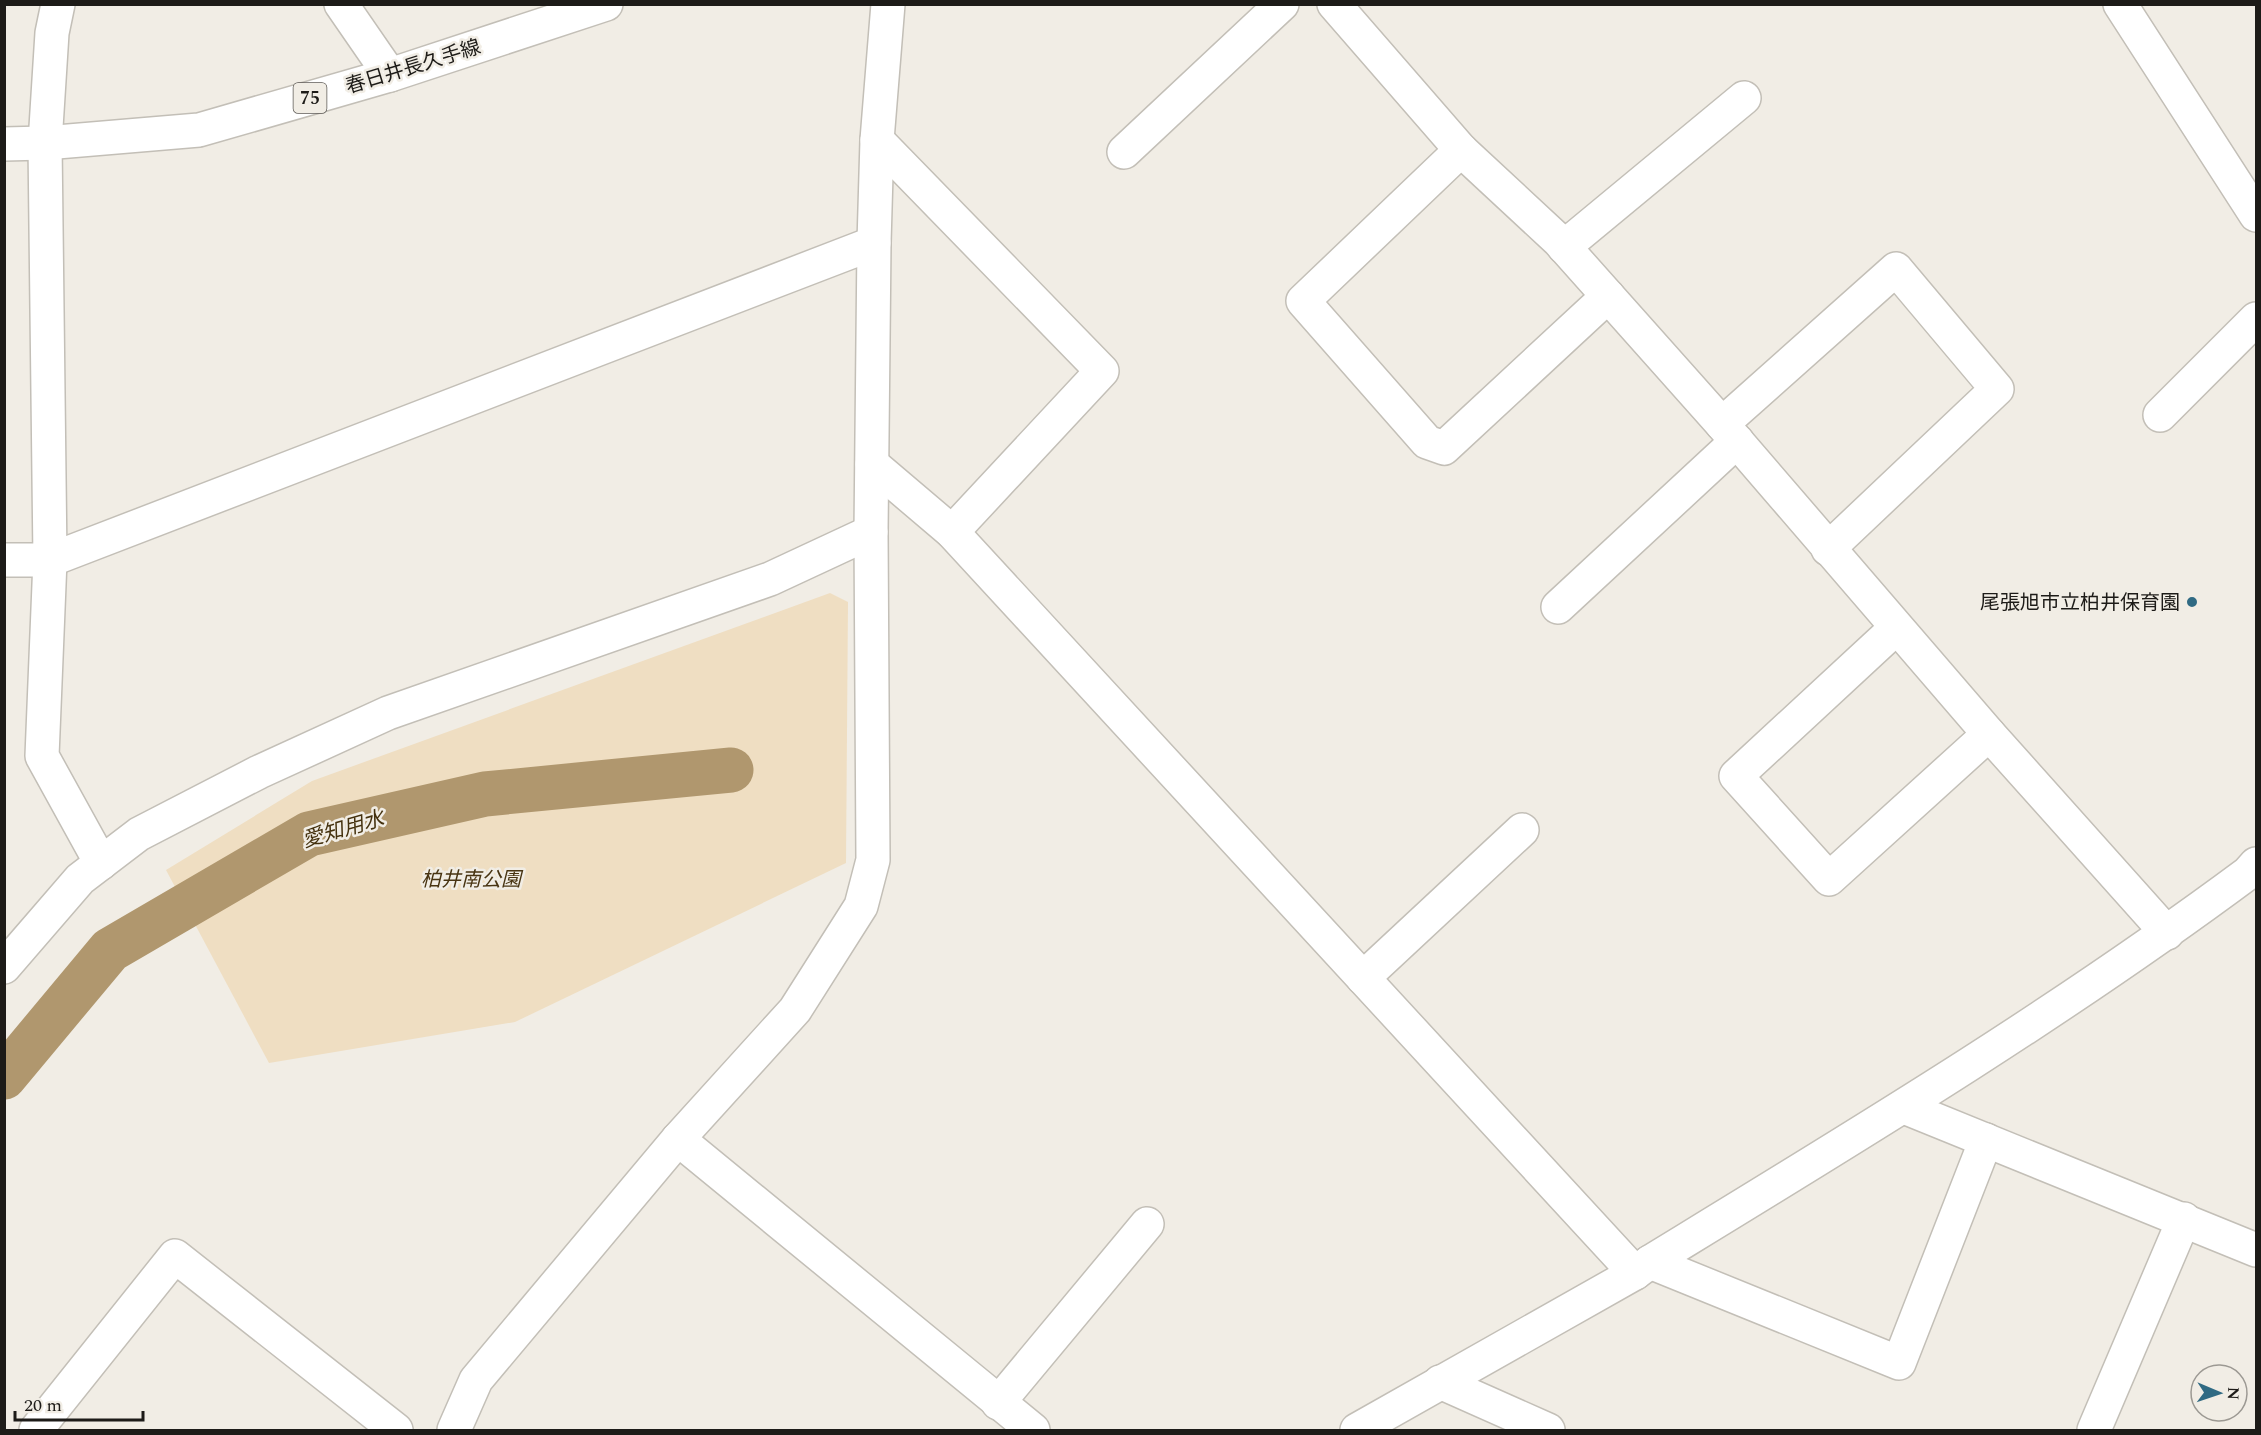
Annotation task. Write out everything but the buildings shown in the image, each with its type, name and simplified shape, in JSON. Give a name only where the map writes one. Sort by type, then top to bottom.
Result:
[{"type":"street","points":[[58,4],[52,33],[45,143],[50,560],[42,756],[101,863]]},
{"type":"street","points":[[341,4],[390,75]]},
{"type":"street","name":"春日井長久手線","points":[[4,144],[45,143],[199,130],[390,75],[606,4]]},
{"type":"street","points":[[454,1431],[476,1380],[678,1139],[795,1010],[861,906],[873,860],[871,532],[874,243],[877,140],[888,4]]},
{"type":"street","points":[[1124,152],[1282,4]]},
{"type":"street","points":[[1334,4],[1461,150],[1564,247],[1608,296],[1989,734],[2167,933]]},
{"type":"street","points":[[2120,4],[2256,215]]},
{"type":"street","points":[[1564,247],[1744,98]]},
{"type":"street","points":[[877,140],[1102,371],[952,532]]},
{"type":"street","points":[[1461,150],[1304,301],[1427,442],[1444,448],[1608,296]]},
{"type":"street","points":[[4,560],[50,560],[874,243]]},
{"type":"street","points":[[1558,607],[1729,433],[1896,269],[1997,389],[1828,549]]},
{"type":"street","points":[[2160,415],[2256,320]]},
{"type":"street","points":[[872,464],[952,532],[1363,978],[1642,1267],[1899,1362],[1986,1140]]},
{"type":"street","points":[[4,967],[80,879],[139,834],[259,772],[388,713],[770,579],[871,532]]},
{"type":"street","points":[[1896,628],[1736,777],[1829,879],[1989,734]]},
{"type":"street","points":[[1363,978],[1522,830]]},
{"type":"street","points":[[1357,1431],[1642,1267],[1904,1107],[2167,933],[2254,871]]},
{"type":"street","points":[[1904,1107],[2256,1250]]},
{"type":"street","points":[[678,1139],[1032,1431]]},
{"type":"street","points":[[2094,1431],[2184,1219]]},
{"type":"street","points":[[998,1403],[1147,1224]]},
{"type":"street","points":[[36,1431],[176,1256],[396,1431]]},
{"type":"street","points":[[1440,1382],[1548,1431]]},
{"type":"green space","name":"柏井南公園","points":[[830,593],[848,602],[846,863],[515,1022],[269,1063],[166,870],[312,781]]},
{"type":"waterway","name":"愛知用水","points":[[4,1077],[110,950],[309,834],[485,794],[731,770]]},
{"type":"place","name":"尾張旭市立柏井保育園","points":[[2192,602]]}]
